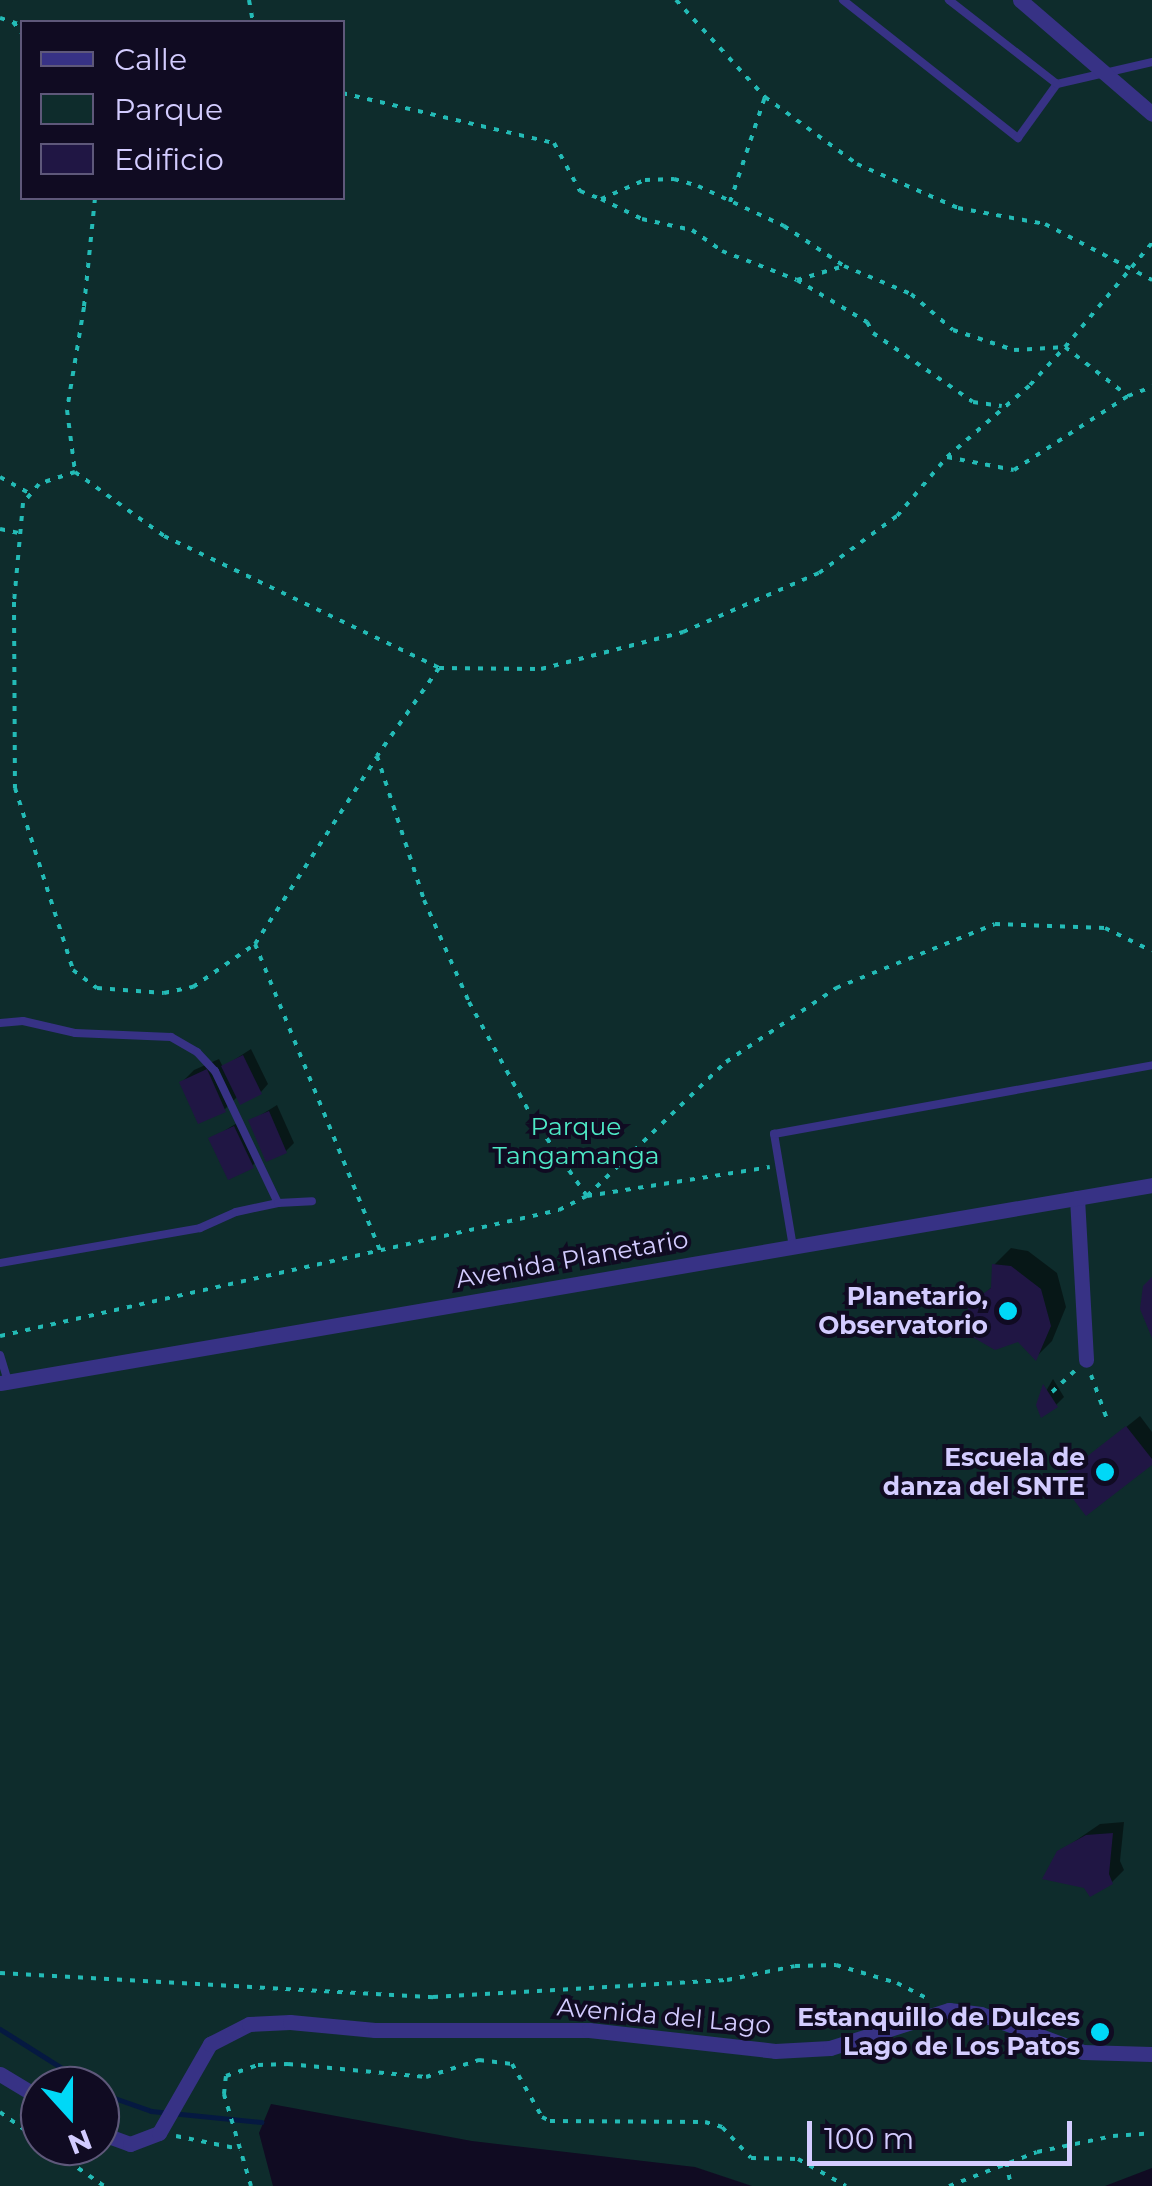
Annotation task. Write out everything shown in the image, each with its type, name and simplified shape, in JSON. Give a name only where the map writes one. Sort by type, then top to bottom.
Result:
[{"type":"street","points":[[1020,0],[1152,114]]},
{"type":"street","name":"Avenida Planetario","points":[[4,1382],[1152,1185]]},
{"type":"street","points":[[1077,1198],[1086,1360]]},
{"type":"street","name":"Avenida del Lago","points":[[167,2120],[210,2044],[249,2024],[290,2022],[375,2030],[589,2030],[775,2051],[830,2048],[920,2016],[949,2010],[981,2014],[1083,2052],[1152,2054]]},
{"type":"street","points":[[120,2140],[130,2144],[167,2120]]},
{"type":"lane","points":[[843,0],[1018,138],[1057,84],[1152,62]]},
{"type":"lane","points":[[949,0],[1057,84]]},
{"type":"lane","points":[[0,1023],[23,1021],[74,1033],[172,1037],[197,1052],[215,1071],[278,1203]]},
{"type":"lane","points":[[793,1247],[774,1134],[1152,1065]]},
{"type":"lane","points":[[0,1263],[200,1228],[236,1212],[278,1203],[312,1201]]},
{"type":"lane","points":[[0,1355],[4,1382]]},
{"type":"path","points":[[676,0],[766,97],[857,164],[958,208],[1045,224],[1152,280]]},
{"type":"path","points":[[0,18],[20,24]]},
{"type":"path","points":[[12,22],[20,31]]},
{"type":"path","points":[[345,94],[554,143],[580,191],[642,220],[692,230],[722,251],[797,280],[867,322],[873,333],[973,402],[1003,406]]},
{"type":"path","points":[[730,202],[766,97]]},
{"type":"path","points":[[601,199],[644,180],[674,178],[784,226],[844,266],[912,294],[952,330],[1014,350],[1065,348],[1128,396]]},
{"type":"path","points":[[95,200],[68,410],[75,472],[164,536],[438,668],[541,669],[682,632],[819,573],[897,516],[947,457],[1065,348],[1152,242]]},
{"type":"path","points":[[797,280],[844,266]]},
{"type":"path","points":[[947,457],[1014,470],[1128,396],[1152,387]]},
{"type":"path","points":[[75,472],[39,484],[24,503],[14,602],[15,788],[73,970],[97,988],[164,993],[194,988],[255,944],[438,668]]},
{"type":"path","points":[[0,477],[31,494]]},
{"type":"path","points":[[0,529],[20,534]]},
{"type":"path","points":[[377,756],[424,900],[469,1002],[532,1117],[587,1196]]},
{"type":"path","points":[[0,1336],[560,1210],[587,1196],[726,1062],[836,988],[995,924],[1106,928],[1152,952]]},
{"type":"path","points":[[255,944],[380,1251]]},
{"type":"path","points":[[587,1196],[780,1166]]},
{"type":"path","points":[[1052,1392],[1086,1360],[1108,1422]]},
{"type":"path","points":[[0,1973],[432,1997],[727,1980],[795,1966],[836,1966],[897,1983],[949,2010]]},
{"type":"path","points":[[251,2186],[224,2094],[226,2076],[258,2065],[426,2077],[479,2060],[512,2064],[542,2117],[550,2121],[705,2122],[722,2128],[751,2158],[798,2160],[846,2186]]},
{"type":"path","points":[[167,2120],[240,2149]]},
{"type":"path","points":[[949,2186],[1006,2162],[1113,2136],[1152,2133]]},
{"type":"path","points":[[1006,2162],[1011,2186]]},
{"type":"path","points":[[75,2166],[104,2186]]},
{"type":"green space","name":"Parque Tangamanga","points":[[0,0],[1152,0],[1152,2168],[1105,2186],[752,2186],[695,2167],[472,2141],[271,2104],[259,2133],[273,2186],[0,2186]]},
{"type":"building","points":[[243,1055],[262,1094],[240,1105],[221,1066]]},
{"type":"building","points":[[207,1069],[226,1112],[198,1124],[179,1082]]},
{"type":"building","points":[[269,1111],[287,1153],[266,1162],[248,1120]]},
{"type":"building","points":[[234,1126],[254,1168],[228,1180],[208,1138]]},
{"type":"building","name":"Planetario, Observatorio","points":[[992,1264],[1011,1266],[1041,1289],[1051,1326],[1036,1361],[1018,1342],[995,1350],[969,1335],[968,1305],[991,1288]]},
{"type":"building","points":[[1152,1277],[1152,1338],[1140,1309],[1143,1286]]},
{"type":"building","points":[[1043,1384],[1058,1407],[1041,1418],[1036,1405]]},
{"type":"building","name":"Escuela de danza del SNTE","points":[[1126,1426],[1152,1459],[1152,1465],[1086,1516],[1058,1479]]},
{"type":"building","points":[[1113,1833],[1109,1874],[1113,1884],[1090,1897],[1084,1888],[1042,1879],[1057,1851],[1086,1835]]},
{"type":"waterway","points":[[0,2029],[58,2066]]},
{"type":"waterway","points":[[120,2100],[151,2111],[261,2122]]},
{"type":"place","name":"Planetario, Observatorio","points":[[1008,1311]]},
{"type":"place","name":"Escuela de danza del SNTE","points":[[1105,1472]]},
{"type":"place","name":"Estanquillo de Dulces Lago de Los Patos","points":[[1100,2032]]}]
